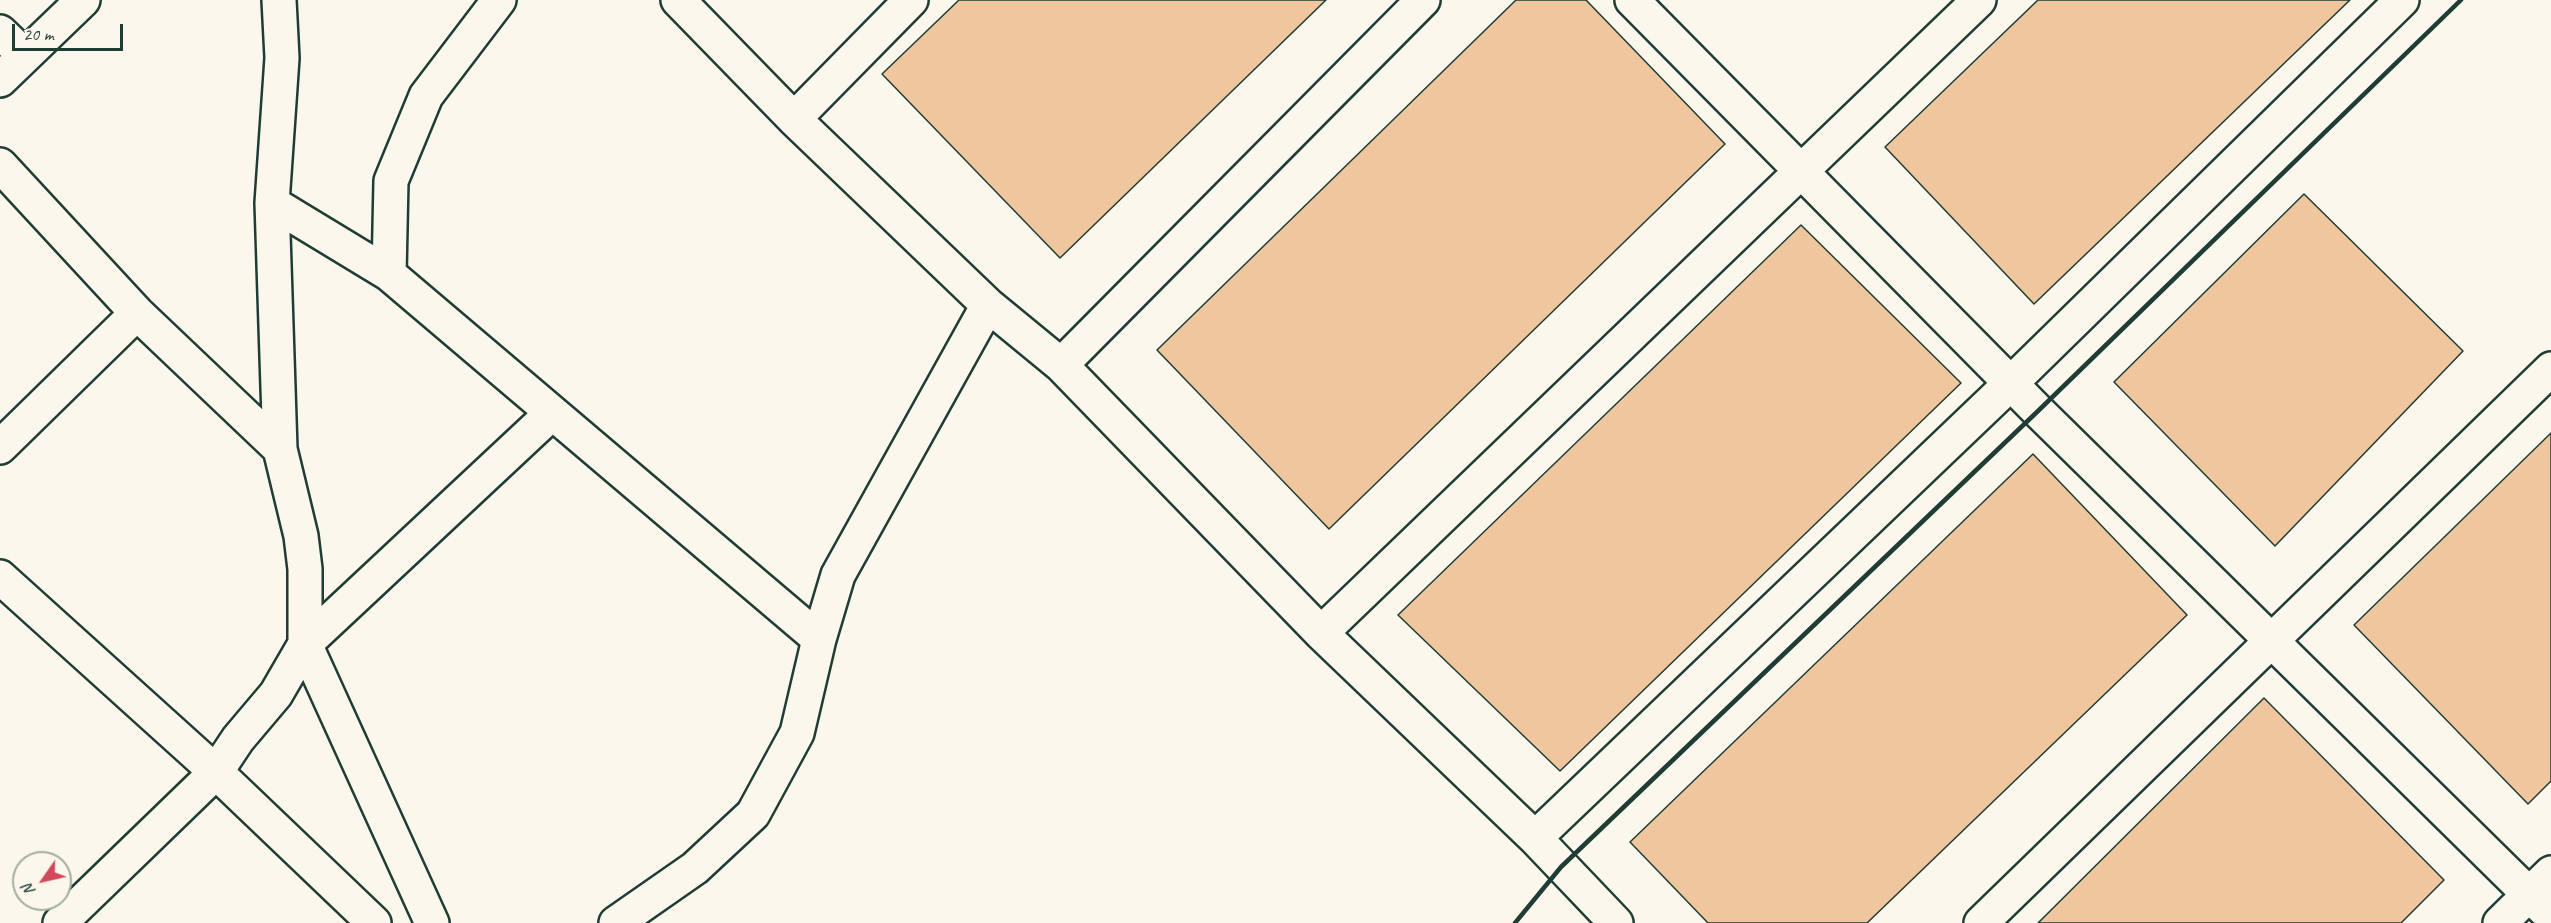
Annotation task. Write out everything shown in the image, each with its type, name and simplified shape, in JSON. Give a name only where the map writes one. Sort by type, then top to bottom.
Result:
[{"type":"street","points":[[0,80],[83,0]]},
{"type":"street","points":[[279,0],[282,58],[272,203],[280,449],[301,536],[305,569],[305,644],[432,923]]},
{"type":"street","points":[[389,274],[391,181],[426,96],[499,0]]},
{"type":"street","points":[[678,0],[794,119],[988,304],[1061,365],[1321,633],[1535,838],[1616,923]]},
{"type":"street","points":[[794,119],[911,0]]},
{"type":"street","points":[[1061,365],[1423,0]]},
{"type":"street","points":[[1632,0],[1802,173],[2271,639],[2544,894],[2500,923]]},
{"type":"street","points":[[1321,633],[1802,173],[1979,0]]},
{"type":"street","points":[[1535,838],[2012,383],[2402,0]]},
{"type":"street","points":[[0,32],[25,56]]},
{"type":"street","points":[[0,165],[137,313],[280,449]]},
{"type":"street","points":[[272,203],[389,274],[819,639]]},
{"type":"street","points":[[616,923],[695,868],[753,814],[797,733],[819,639],[838,575],[988,304]]},
{"type":"street","points":[[0,447],[137,313]]},
{"type":"street","points":[[1980,923],[2551,369]]},
{"type":"street","points":[[60,923],[216,772],[238,739],[276,694],[305,644],[552,413]]},
{"type":"street","points":[[0,577],[216,772],[374,923]]},
{"type":"building","points":[[959,0],[1326,0],[1060,258],[882,74]]},
{"type":"building","points":[[1516,0],[1586,0],[1725,144],[1329,529],[1157,350]]},
{"type":"building","points":[[2038,0],[2350,0],[2034,304],[1885,147]]},
{"type":"building","points":[[2304,194],[2463,351],[2275,546],[2114,382]]},
{"type":"building","points":[[1801,225],[1961,383],[1560,771],[1398,615]]},
{"type":"building","points":[[2551,433],[2551,781],[2528,804],[2354,625]]},
{"type":"building","points":[[2033,454],[2187,615],[1867,923],[1708,923],[1630,842]]},
{"type":"building","points":[[2264,698],[2444,880],[2401,923],[2038,923]]},
{"type":"railway","points":[[1515,923],[1561,867],[2038,411],[2461,0]]}]
